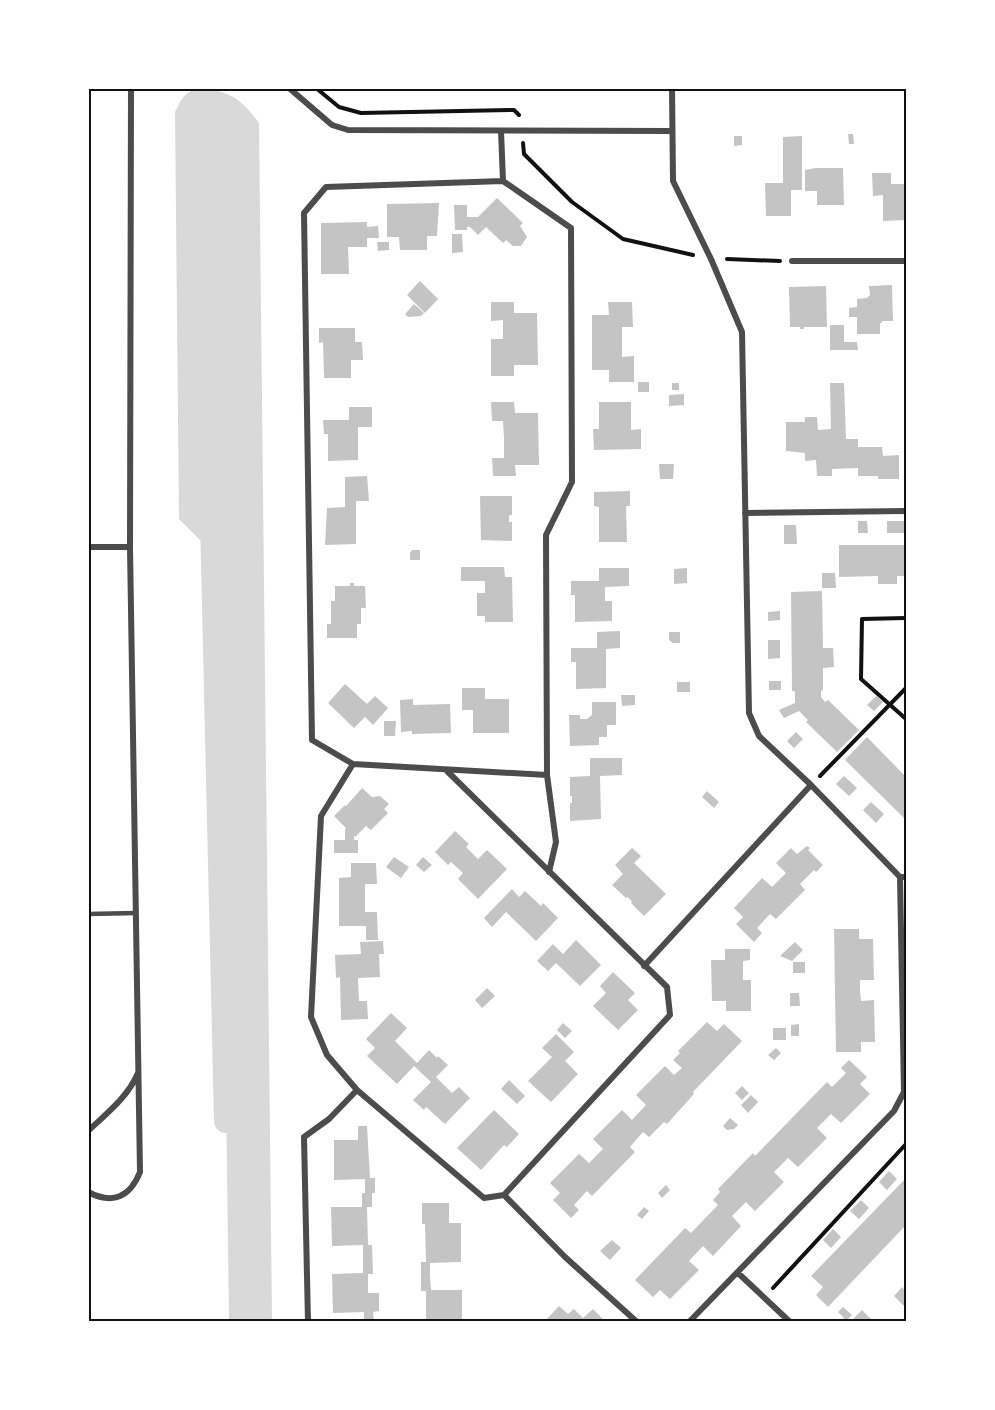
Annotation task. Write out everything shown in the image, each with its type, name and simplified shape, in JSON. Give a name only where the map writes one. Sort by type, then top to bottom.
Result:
[{"type":"street","points":[[88,1192],[104,1198],[121,1196],[134,1186],[140,1172],[130,546],[131,88]]},
{"type":"street","points":[[289,88],[332,125],[348,130],[671,131]]},
{"type":"street","points":[[672,88],[673,181],[711,259],[742,332],[749,713],[759,736],[812,785],[903,877],[904,1092],[894,1111],[689,1322]]},
{"type":"street","points":[[501,131],[503,181]]},
{"type":"street","points":[[547,775],[353,764],[312,740],[304,213],[326,187],[503,181],[572,228],[572,482],[546,535],[547,775],[555,842],[549,872]]},
{"type":"street","points":[[792,261],[906,261]]},
{"type":"street","points":[[745,513],[906,511]]},
{"type":"street","points":[[88,547],[130,546]]},
{"type":"street","points":[[353,764],[321,816],[311,1017],[327,1055],[357,1090],[484,1198],[504,1196],[670,1015],[667,987],[447,771]]},
{"type":"street","points":[[644,966],[812,785]]},
{"type":"street","points":[[88,1131],[124,1096],[134,1084],[140,1070]]},
{"type":"street","points":[[308,1322],[304,1137],[328,1119],[357,1090]]},
{"type":"street","points":[[504,1196],[565,1257],[637,1322]]},
{"type":"street","points":[[738,1273],[789,1321]]},
{"type":"lane","points":[[88,914],[136,913]]},
{"type":"path","points":[[711,259],[792,261]]},
{"type":"path","points":[[906,618],[862,619],[861,678],[906,719]]},
{"type":"path","points":[[812,785],[906,687]]},
{"type":"path","points":[[764,1298],[906,1144]]},
{"type":"shaded area","points":[[210,89],[238,100],[259,123],[272,1321],[229,1321],[220,636],[215,555],[179,519],[175,112],[181,100],[188,93]]},
{"type":"building","points":[[848,134],[853,134],[854,144],[849,144]]},
{"type":"building","points":[[734,136],[742,136],[742,145],[734,146]]},
{"type":"building","points":[[802,136],[802,190],[791,190],[791,216],[766,216],[765,183],[783,183],[783,137]]},
{"type":"building","points":[[843,168],[844,205],[817,205],[817,191],[805,191],[805,170]]},
{"type":"building","points":[[872,173],[891,173],[891,184],[906,184],[906,220],[883,221],[883,195],[873,196]]},
{"type":"building","points":[[497,198],[523,223],[520,226],[527,237],[521,246],[513,246],[506,240],[503,243],[486,227],[478,235],[470,227],[467,227],[467,230],[455,230],[454,205],[467,205],[467,217],[478,217]]},
{"type":"building","points":[[439,203],[437,236],[427,236],[427,250],[400,250],[399,237],[387,237],[387,204]]},
{"type":"building","points":[[367,222],[367,227],[378,226],[379,238],[367,238],[367,247],[348,247],[349,274],[321,274],[321,223]]},
{"type":"building","points":[[452,234],[462,234],[463,252],[452,253]]},
{"type":"building","points":[[377,242],[389,242],[389,250],[378,251]]},
{"type":"building","points":[[420,281],[438,299],[425,313],[407,295]]},
{"type":"building","points":[[892,285],[893,321],[883,321],[880,324],[880,334],[857,334],[857,317],[849,317],[849,308],[857,307],[857,299],[867,298],[870,295],[869,286]]},
{"type":"building","points":[[826,286],[827,327],[800,329],[800,327],[790,327],[789,287]]},
{"type":"building","points":[[491,302],[514,302],[514,313],[537,313],[538,365],[514,365],[514,376],[491,376],[491,339],[503,339],[503,320],[491,321]]},
{"type":"building","points":[[608,302],[632,302],[633,327],[622,327],[622,357],[634,356],[634,382],[609,382],[609,370],[592,370],[592,315],[609,315]]},
{"type":"building","points":[[414,304],[424,313],[421,316],[408,317],[405,314]]},
{"type":"building","points":[[830,325],[844,325],[844,342],[857,342],[858,350],[830,350]]},
{"type":"building","points":[[319,328],[355,328],[355,342],[362,342],[363,360],[351,360],[351,378],[324,378],[323,342],[319,343]]},
{"type":"building","points":[[638,382],[649,382],[649,392],[638,392]]},
{"type":"building","points":[[672,383],[679,383],[679,390],[672,390]]},
{"type":"building","points":[[830,383],[844,383],[846,439],[858,439],[858,447],[882,447],[883,456],[899,455],[899,479],[858,476],[858,468],[832,469],[832,476],[817,476],[816,460],[805,461],[805,453],[786,451],[786,422],[805,422],[805,417],[817,417],[818,430],[831,429]]},
{"type":"building","points":[[684,394],[684,405],[669,406],[669,395]]},
{"type":"building","points":[[491,402],[514,402],[515,413],[538,413],[539,465],[515,465],[516,476],[493,476],[492,458],[504,458],[504,439],[503,421],[492,421]]},
{"type":"building","points":[[599,402],[631,402],[631,430],[641,429],[641,449],[594,450],[593,429],[599,429]]},
{"type":"building","points":[[349,407],[372,407],[372,427],[358,427],[358,460],[328,461],[328,434],[324,434],[323,420],[349,420]]},
{"type":"building","points":[[659,464],[674,464],[673,479],[660,479]]},
{"type":"building","points":[[367,476],[369,501],[356,501],[356,544],[325,545],[327,508],[345,507],[345,477]]},
{"type":"building","points":[[630,491],[630,506],[626,506],[627,542],[599,542],[599,507],[594,506],[594,492]]},
{"type":"building","points":[[480,496],[512,496],[512,515],[509,515],[509,522],[512,522],[512,541],[481,540]]},
{"type":"building","points":[[858,521],[867,521],[868,533],[858,533]]},
{"type":"building","points":[[887,521],[905,521],[905,533],[887,533]]},
{"type":"building","points":[[784,525],[796,525],[797,544],[784,544]]},
{"type":"building","points":[[839,545],[906,545],[906,576],[897,576],[897,584],[878,584],[878,576],[839,577]]},
{"type":"building","points":[[412,550],[420,550],[420,560],[410,560]]},
{"type":"building","points":[[461,567],[504,567],[505,577],[512,577],[513,622],[485,622],[485,616],[477,616],[477,593],[485,593],[485,581],[461,581]]},
{"type":"building","points":[[599,568],[629,568],[629,586],[605,587],[605,601],[612,601],[612,621],[575,622],[575,595],[571,595],[571,581],[599,581]]},
{"type":"building","points":[[687,568],[687,583],[674,584],[674,569]]},
{"type":"building","points":[[822,573],[835,573],[836,588],[822,588]]},
{"type":"building","points":[[350,583],[354,583],[354,586],[365,586],[366,608],[361,608],[361,624],[357,624],[357,638],[327,638],[327,624],[331,624],[331,601],[335,601],[335,586],[350,586]]},
{"type":"building","points":[[822,591],[823,648],[833,648],[834,667],[823,668],[821,697],[825,702],[828,700],[859,730],[837,752],[806,722],[808,720],[799,711],[784,718],[779,710],[795,703],[795,691],[792,691],[791,592]]},
{"type":"building","points":[[780,611],[780,620],[768,621],[768,612]]},
{"type":"building","points":[[620,631],[620,648],[606,649],[606,688],[576,689],[576,662],[571,662],[571,648],[597,648],[597,632]]},
{"type":"building","points":[[669,632],[680,632],[680,643],[673,643],[669,640]]},
{"type":"building","points":[[768,640],[780,640],[780,658],[768,659]]},
{"type":"building","points":[[769,681],[781,681],[781,690],[769,690]]},
{"type":"building","points":[[677,682],[690,682],[690,692],[677,692]]},
{"type":"building","points":[[345,684],[367,704],[375,696],[388,708],[373,725],[365,717],[354,728],[328,703]]},
{"type":"building","points":[[462,688],[485,688],[485,699],[509,699],[509,733],[473,733],[473,710],[462,710]]},
{"type":"building","points":[[621,695],[635,695],[635,705],[622,706]]},
{"type":"building","points":[[876,696],[883,702],[874,711],[867,705]]},
{"type":"building","points":[[413,699],[413,705],[450,704],[451,733],[401,732],[400,700]]},
{"type":"building","points":[[592,702],[616,702],[616,725],[607,725],[607,737],[599,737],[599,745],[570,746],[569,715],[580,715],[580,719],[587,719],[592,715]]},
{"type":"building","points":[[384,721],[396,721],[395,736],[384,736]]},
{"type":"building","points":[[796,732],[803,739],[794,748],[787,741]]},
{"type":"building","points":[[867,737],[906,777],[906,820],[845,760]]},
{"type":"building","points":[[590,758],[622,758],[622,775],[600,776],[601,819],[570,821],[572,796],[570,796],[570,777],[590,776]]},
{"type":"building","points":[[844,776],[857,788],[849,796],[836,784]]},
{"type":"building","points":[[362,788],[372,797],[380,796],[389,804],[384,809],[388,813],[371,830],[366,826],[355,837],[354,835],[354,840],[358,840],[358,853],[334,853],[334,840],[345,840],[346,828],[334,816]]},
{"type":"building","points":[[707,791],[719,802],[714,808],[702,797]]},
{"type":"building","points":[[871,802],[884,814],[876,823],[863,810]]},
{"type":"building","points":[[455,831],[469,844],[466,847],[478,859],[487,850],[507,869],[478,899],[458,879],[463,873],[451,862],[448,865],[435,852]]},
{"type":"building","points":[[807,846],[810,848],[808,850],[823,865],[816,872],[814,870],[800,884],[805,890],[776,919],[770,914],[757,928],[762,933],[754,942],[736,924],[743,917],[734,908],[762,878],[772,887],[786,873],[776,863],[791,848],[797,854]]},
{"type":"building","points":[[632,848],[641,856],[634,863],[666,894],[644,916],[628,897],[626,898],[612,885],[623,874],[615,865]]},
{"type":"building","points":[[394,857],[409,867],[401,878],[386,867]]},
{"type":"building","points":[[423,857],[432,865],[424,872],[416,865]]},
{"type":"building","points":[[351,863],[376,863],[377,884],[365,884],[365,912],[377,912],[378,940],[366,940],[366,926],[339,926],[339,878],[351,877]]},
{"type":"building","points":[[512,889],[519,897],[525,891],[541,906],[543,903],[558,918],[536,941],[506,912],[492,927],[484,918]]},
{"type":"building","points":[[834,929],[859,929],[859,939],[873,939],[874,980],[860,980],[860,990],[861,1001],[874,1000],[875,1042],[861,1042],[861,1052],[836,1052]]},
{"type":"building","points":[[576,940],[601,965],[580,986],[556,963],[548,971],[537,961],[553,944],[563,954]]},
{"type":"building","points":[[383,941],[384,954],[379,954],[380,977],[358,978],[359,1001],[367,1001],[368,1019],[341,1020],[340,977],[336,978],[335,955],[361,954],[360,942]]},
{"type":"building","points":[[795,942],[803,950],[792,961],[780,956]]},
{"type":"building","points":[[725,949],[750,949],[750,960],[743,961],[743,980],[751,980],[751,1011],[726,1011],[726,1001],[712,1001],[711,960],[725,960]]},
{"type":"building","points":[[793,962],[805,962],[805,973],[793,973]]},
{"type":"building","points":[[613,972],[635,993],[628,1000],[638,1010],[618,1030],[593,1006],[606,993],[600,986]]},
{"type":"building","points":[[487,988],[495,996],[482,1008],[475,1000]]},
{"type":"building","points":[[790,993],[799,993],[800,1006],[790,1006]]},
{"type":"building","points":[[391,1013],[407,1028],[395,1041],[417,1063],[429,1050],[437,1058],[438,1056],[448,1065],[436,1077],[452,1093],[459,1087],[470,1098],[445,1124],[426,1107],[424,1110],[413,1100],[431,1082],[414,1066],[397,1084],[367,1056],[375,1048],[366,1039]]},
{"type":"building","points":[[707,1022],[717,1031],[724,1024],[742,1041],[693,1092],[694,1094],[667,1124],[664,1122],[649,1137],[643,1132],[630,1147],[635,1152],[592,1196],[587,1191],[574,1205],[579,1210],[571,1218],[553,1200],[560,1193],[550,1183],[579,1154],[589,1163],[603,1149],[593,1139],[622,1110],[632,1120],[646,1105],[636,1095],[665,1066],[674,1075],[682,1068],[673,1060],[680,1053],[678,1051]]},
{"type":"building","points":[[563,1023],[572,1031],[565,1038],[557,1030]]},
{"type":"building","points":[[799,1024],[799,1036],[791,1036],[791,1025]]},
{"type":"building","points":[[773,1028],[786,1028],[786,1040],[773,1040]]},
{"type":"building","points":[[556,1034],[574,1052],[565,1061],[578,1074],[551,1102],[528,1081],[552,1057],[542,1048]]},
{"type":"building","points":[[776,1048],[781,1053],[774,1060],[768,1055]]},
{"type":"building","points":[[849,1060],[867,1077],[860,1084],[870,1094],[841,1123],[831,1114],[817,1128],[827,1138],[798,1167],[788,1158],[774,1172],[784,1182],[755,1211],[746,1202],[732,1216],[741,1226],[713,1256],[703,1246],[689,1261],[699,1270],[670,1299],[660,1290],[653,1297],[635,1280],[685,1228],[691,1233],[718,1205],[713,1200],[720,1192],[718,1189],[753,1153],[755,1156],[827,1082],[832,1087],[846,1073],[841,1068]]},
{"type":"building","points":[[509,1080],[525,1096],[517,1104],[501,1089]]},
{"type":"building","points":[[742,1086],[749,1093],[742,1100],[735,1093]]},
{"type":"building","points":[[751,1095],[758,1102],[748,1113],[741,1105]]},
{"type":"building","points":[[494,1110],[519,1134],[507,1147],[504,1145],[481,1170],[457,1148]]},
{"type":"building","points":[[730,1118],[738,1125],[734,1129],[727,1130],[723,1126]]},
{"type":"building","points":[[358,1126],[367,1126],[370,1178],[375,1178],[372,1207],[367,1207],[368,1245],[372,1245],[373,1274],[368,1274],[368,1293],[379,1293],[379,1311],[373,1312],[374,1322],[364,1322],[364,1312],[333,1313],[332,1274],[363,1273],[363,1245],[332,1246],[331,1207],[362,1207],[365,1179],[334,1180],[334,1140],[358,1140]]},
{"type":"building","points":[[889,1171],[897,1179],[887,1190],[879,1182]]},
{"type":"building","points":[[906,1178],[906,1225],[828,1307],[816,1295],[823,1287],[811,1276]]},
{"type":"building","points":[[666,1185],[670,1190],[662,1198],[658,1193]]},
{"type":"building","points":[[861,1200],[869,1208],[859,1219],[850,1211]]},
{"type":"building","points":[[422,1203],[449,1203],[449,1223],[461,1223],[461,1262],[430,1263],[430,1276],[431,1290],[462,1290],[462,1322],[426,1322],[426,1291],[421,1291],[421,1262],[426,1262]]},
{"type":"building","points":[[644,1207],[649,1211],[642,1219],[637,1215]]},
{"type":"building","points":[[833,1229],[841,1237],[831,1248],[823,1240]]},
{"type":"building","points":[[612,1240],[621,1248],[610,1260],[600,1251]]},
{"type":"building","points":[[902,1287],[906,1292],[904,1306],[894,1296]]},
{"type":"building","points":[[559,1306],[568,1314],[574,1309],[583,1318],[593,1309],[606,1322],[548,1322],[546,1320]]},
{"type":"building","points":[[843,1307],[852,1315],[845,1322],[840,1322],[844,1318],[838,1312]]},
{"type":"building","points":[[862,1310],[874,1322],[850,1322]]},
{"type":"waterway","points":[[212,520],[226,1121]]}]
